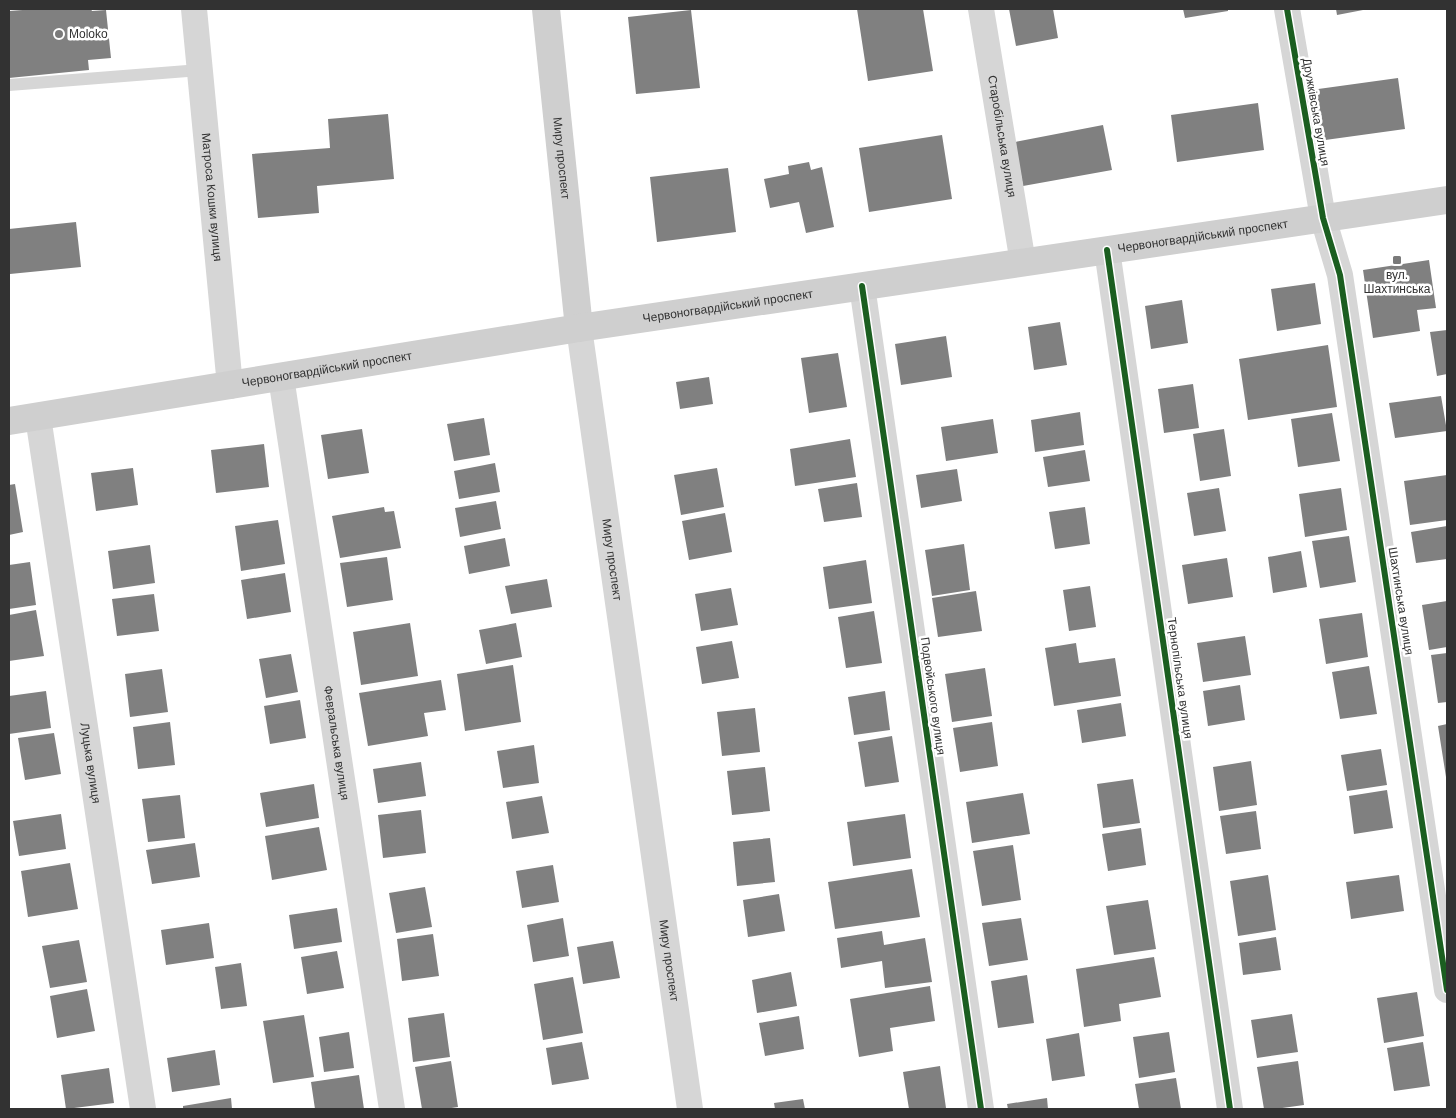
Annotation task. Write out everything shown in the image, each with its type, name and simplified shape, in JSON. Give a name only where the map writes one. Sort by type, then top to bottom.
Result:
[{"type":"main road","name":"Миру проспект","points":[[546,9],[579,328]]},
{"type":"main road","name":"Червоногвардійський проспект","points":[[9,421],[579,328],[1447,200]]},
{"type":"street","name":"Матроса Кошки вулиця","points":[[194,9],[230,386]]},
{"type":"street","name":"Старобільська вулиця","points":[[981,9],[1023,262]]},
{"type":"street","name":"Дружківська вулиця","points":[[1287,9],[1323,218]]},
{"type":"street","name":"Шахтинська вулиця","points":[[1323,218],[1340,275],[1447,990]]},
{"type":"street","name":"Тернопільська вулиця","points":[[1107,250],[1230,1109]]},
{"type":"street","name":"Подвойського вулиця","points":[[862,286],[981,1109]]},
{"type":"street","name":"Миру проспект","points":[[579,328],[690,1109]]},
{"type":"street","name":"Февральська вулиця","points":[[281,377],[392,1109]]},
{"type":"street","name":"Луцька вулиця","points":[[38,417],[143,1109]]},
{"type":"lane","points":[[9,85],[200,70]]},
{"type":"building","name":"Moloko","points":[[36,9],[106,10],[111,58],[88,60],[89,70],[9,78],[9,11]]},
{"type":"building","points":[[857,9],[923,9],[933,71],[868,81]]},
{"type":"building","points":[[1009,9],[1053,9],[1058,38],[1016,46]]},
{"type":"building","points":[[1183,9],[1228,9],[1228,11],[1185,18]]},
{"type":"building","points":[[1336,9],[1363,9],[1363,10],[1337,15]]},
{"type":"building","points":[[691,10],[700,88],[636,94],[628,17]]},
{"type":"building","points":[[1398,78],[1405,129],[1318,141],[1311,90]]},
{"type":"building","points":[[1258,103],[1264,150],[1177,162],[1171,115]]},
{"type":"building","points":[[388,114],[394,179],[317,186],[319,213],[258,218],[252,154],[330,148],[328,119]]},
{"type":"building","points":[[1103,125],[1112,170],[1023,186],[1015,142]]},
{"type":"building","points":[[942,135],[952,199],[869,212],[859,148]]},
{"type":"building","points":[[809,162],[811,170],[822,167],[834,227],[806,233],[799,202],[770,208],[764,179],[789,174],[788,166]]},
{"type":"building","points":[[728,168],[736,232],[657,242],[650,177]]},
{"type":"building","points":[[76,222],[81,267],[10,274],[9,229]]},
{"type":"building","points":[[1429,260],[1436,308],[1417,310],[1420,331],[1373,338],[1363,270]]},
{"type":"building","points":[[1315,283],[1321,324],[1277,331],[1271,289]]},
{"type":"building","points":[[1182,300],[1188,343],[1151,349],[1145,306]]},
{"type":"building","points":[[1060,322],[1067,365],[1034,370],[1028,327]]},
{"type":"building","points":[[1447,330],[1447,374],[1437,376],[1430,332]]},
{"type":"building","points":[[946,336],[952,377],[901,385],[895,344]]},
{"type":"building","points":[[1328,345],[1337,407],[1248,420],[1239,359]]},
{"type":"building","points":[[838,353],[847,407],[809,413],[801,358]]},
{"type":"building","points":[[709,377],[713,404],[680,409],[676,382]]},
{"type":"building","points":[[1193,384],[1199,428],[1164,433],[1158,389]]},
{"type":"building","points":[[1441,396],[1447,431],[1395,438],[1389,403]]},
{"type":"building","points":[[1080,412],[1084,445],[1035,452],[1031,420]]},
{"type":"building","points":[[1332,413],[1340,461],[1298,467],[1291,419]]},
{"type":"building","points":[[484,418],[490,455],[454,461],[447,424]]},
{"type":"building","points":[[993,419],[998,453],[946,461],[941,427]]},
{"type":"building","points":[[362,429],[369,473],[328,479],[321,435]]},
{"type":"building","points":[[1224,429],[1231,476],[1200,481],[1193,434]]},
{"type":"building","points":[[850,439],[856,477],[795,486],[790,449]]},
{"type":"building","points":[[264,444],[269,487],[216,493],[211,450]]},
{"type":"building","points":[[1085,450],[1090,481],[1048,487],[1043,457]]},
{"type":"building","points":[[495,463],[500,492],[459,499],[454,471]]},
{"type":"building","points":[[133,468],[138,505],[96,511],[91,473]]},
{"type":"building","points":[[717,468],[724,507],[681,515],[674,475]]},
{"type":"building","points":[[957,469],[962,501],[921,508],[916,475]]},
{"type":"building","points":[[1447,475],[1447,520],[1410,525],[1404,481]]},
{"type":"building","points":[[857,483],[862,517],[824,522],[818,489]]},
{"type":"building","points":[[15,484],[23,532],[9,535],[9,485]]},
{"type":"building","points":[[1219,488],[1226,531],[1194,536],[1187,493]]},
{"type":"building","points":[[1341,488],[1347,530],[1305,537],[1299,494]]},
{"type":"building","points":[[496,501],[501,529],[460,537],[455,508]]},
{"type":"building","points":[[384,507],[385,512],[394,511],[401,548],[340,558],[332,516]]},
{"type":"building","points":[[1085,507],[1090,544],[1055,549],[1049,512]]},
{"type":"building","points":[[725,513],[732,552],[689,560],[682,521]]},
{"type":"building","points":[[278,520],[285,564],[241,571],[235,526]]},
{"type":"building","points":[[1447,526],[1447,559],[1416,563],[1411,532]]},
{"type":"building","points":[[1349,536],[1356,582],[1320,588],[1312,541]]},
{"type":"building","points":[[505,538],[510,566],[469,574],[464,546]]},
{"type":"building","points":[[964,544],[970,590],[932,596],[925,550]]},
{"type":"building","points":[[150,545],[155,583],[113,589],[108,551]]},
{"type":"building","points":[[1301,551],[1307,587],[1273,593],[1268,557]]},
{"type":"building","points":[[387,557],[393,600],[347,607],[340,563]]},
{"type":"building","points":[[1227,558],[1233,597],[1188,604],[1182,565]]},
{"type":"building","points":[[866,560],[872,603],[829,609],[823,567]]},
{"type":"building","points":[[30,562],[36,605],[9,609],[9,565]]},
{"type":"building","points":[[285,573],[291,612],[247,619],[241,580]]},
{"type":"building","points":[[547,579],[552,607],[511,614],[505,586]]},
{"type":"building","points":[[1090,586],[1096,627],[1069,631],[1063,590]]},
{"type":"building","points":[[731,588],[738,625],[701,631],[695,594]]},
{"type":"building","points":[[976,591],[982,631],[938,637],[932,598]]},
{"type":"building","points":[[154,594],[159,631],[117,636],[112,599]]},
{"type":"building","points":[[1447,601],[1447,647],[1429,650],[1422,605]]},
{"type":"building","points":[[36,610],[44,656],[9,661],[9,615]]},
{"type":"building","points":[[874,611],[882,663],[846,668],[838,617]]},
{"type":"building","points":[[1362,613],[1368,657],[1326,664],[1319,619]]},
{"type":"building","points":[[410,623],[418,676],[361,685],[353,632]]},
{"type":"building","points":[[516,623],[522,657],[486,664],[479,630]]},
{"type":"building","points":[[1245,636],[1251,675],[1203,682],[1197,643]]},
{"type":"building","points":[[732,641],[739,678],[702,684],[696,647]]},
{"type":"building","points":[[1076,643],[1079,663],[1115,658],[1121,696],[1054,706],[1045,648]]},
{"type":"building","points":[[1447,653],[1447,702],[1438,703],[1431,655]]},
{"type":"building","points":[[291,654],[298,692],[266,698],[259,659]]},
{"type":"building","points":[[513,665],[521,722],[465,731],[457,674]]},
{"type":"building","points":[[1369,666],[1377,714],[1340,719],[1332,672]]},
{"type":"building","points":[[985,668],[992,716],[952,722],[945,674]]},
{"type":"building","points":[[162,669],[168,712],[130,717],[125,674]]},
{"type":"building","points":[[441,680],[446,710],[424,713],[428,736],[368,746],[359,693]]},
{"type":"building","points":[[1240,685],[1245,720],[1208,726],[1203,691]]},
{"type":"building","points":[[46,691],[51,728],[9,734],[9,696]]},
{"type":"building","points":[[885,691],[890,730],[854,735],[848,697]]},
{"type":"building","points":[[300,700],[306,738],[270,744],[264,706]]},
{"type":"building","points":[[1121,703],[1126,736],[1082,743],[1077,710]]},
{"type":"building","points":[[755,708],[760,752],[722,756],[717,712]]},
{"type":"building","points":[[170,722],[175,765],[138,769],[133,727]]},
{"type":"building","points":[[992,722],[998,766],[960,772],[953,728]]},
{"type":"building","points":[[1447,724],[1447,776],[1446,777],[1438,726]]},
{"type":"building","points":[[54,733],[61,774],[25,780],[18,738]]},
{"type":"building","points":[[892,736],[899,782],[865,787],[858,742]]},
{"type":"building","points":[[534,745],[539,783],[503,788],[497,751]]},
{"type":"building","points":[[1381,749],[1387,785],[1347,791],[1341,755]]},
{"type":"building","points":[[1251,761],[1257,805],[1219,811],[1213,767]]},
{"type":"building","points":[[421,762],[426,796],[378,803],[373,769]]},
{"type":"building","points":[[765,767],[770,811],[732,815],[727,771]]},
{"type":"building","points":[[1133,779],[1140,823],[1103,828],[1097,784]]},
{"type":"building","points":[[314,784],[319,818],[266,827],[260,793]]},
{"type":"building","points":[[1387,790],[1393,828],[1354,834],[1349,796]]},
{"type":"building","points":[[1023,793],[1030,834],[972,843],[966,802]]},
{"type":"building","points":[[180,795],[185,838],[148,842],[142,799]]},
{"type":"building","points":[[542,796],[549,833],[512,839],[506,802]]},
{"type":"building","points":[[421,810],[426,853],[383,858],[378,815]]},
{"type":"building","points":[[1256,811],[1261,849],[1226,854],[1220,816]]},
{"type":"building","points":[[61,814],[66,849],[19,856],[13,821]]},
{"type":"building","points":[[905,814],[911,858],[853,866],[847,822]]},
{"type":"building","points":[[319,827],[327,870],[272,880],[265,836]]},
{"type":"building","points":[[1141,828],[1146,865],[1108,871],[1102,834]]},
{"type":"building","points":[[770,838],[775,882],[737,886],[733,842]]},
{"type":"building","points":[[195,843],[200,877],[152,884],[146,850]]},
{"type":"building","points":[[1013,845],[1021,900],[982,906],[973,851]]},
{"type":"building","points":[[70,863],[78,909],[28,917],[21,871]]},
{"type":"building","points":[[553,865],[559,902],[522,908],[516,871]]},
{"type":"building","points":[[912,869],[920,917],[835,929],[828,882]]},
{"type":"building","points":[[1268,875],[1276,930],[1238,936],[1230,881]]},
{"type":"building","points":[[1399,875],[1404,911],[1351,919],[1346,882]]},
{"type":"building","points":[[425,887],[432,927],[396,933],[389,893]]},
{"type":"building","points":[[779,894],[785,931],[748,937],[743,900]]},
{"type":"building","points":[[1148,900],[1156,949],[1114,955],[1106,906]]},
{"type":"building","points":[[337,908],[342,942],[294,949],[289,915]]},
{"type":"building","points":[[563,918],[569,956],[533,962],[527,925]]},
{"type":"building","points":[[1021,918],[1028,960],[989,966],[982,923]]},
{"type":"building","points":[[209,923],[214,958],[166,965],[161,930]]},
{"type":"building","points":[[882,931],[884,945],[925,938],[932,982],[885,988],[882,961],[841,968],[837,938]]},
{"type":"building","points":[[433,934],[439,976],[402,981],[397,939]]},
{"type":"building","points":[[1276,937],[1281,970],[1243,975],[1239,943]]},
{"type":"building","points":[[79,940],[87,982],[50,988],[42,946]]},
{"type":"building","points":[[613,941],[620,978],[583,984],[577,947]]},
{"type":"building","points":[[337,951],[344,988],[307,994],[301,957]]},
{"type":"building","points":[[1154,957],[1161,997],[1119,1004],[1121,1021],[1084,1027],[1076,969]]},
{"type":"building","points":[[241,963],[247,1006],[221,1009],[215,967]]},
{"type":"building","points":[[791,972],[797,1006],[757,1013],[752,980]]},
{"type":"building","points":[[1027,975],[1034,1023],[998,1028],[991,981]]},
{"type":"building","points":[[573,977],[583,1033],[543,1040],[534,984]]},
{"type":"building","points":[[930,986],[935,1021],[890,1028],[893,1051],[859,1057],[850,999]]},
{"type":"building","points":[[87,989],[95,1031],[57,1038],[50,996]]},
{"type":"building","points":[[1417,992],[1424,1036],[1384,1043],[1377,998]]},
{"type":"building","points":[[444,1013],[450,1057],[413,1062],[408,1018]]},
{"type":"building","points":[[1292,1014],[1298,1052],[1257,1058],[1251,1020]]},
{"type":"building","points":[[304,1015],[314,1077],[273,1083],[263,1021]]},
{"type":"building","points":[[799,1016],[804,1049],[765,1056],[759,1023]]},
{"type":"building","points":[[349,1032],[354,1068],[324,1072],[319,1037]]},
{"type":"building","points":[[1169,1032],[1175,1072],[1139,1078],[1133,1037]]},
{"type":"building","points":[[1079,1033],[1085,1076],[1052,1081],[1046,1039]]},
{"type":"building","points":[[582,1042],[589,1079],[552,1085],[546,1048]]},
{"type":"building","points":[[1423,1042],[1430,1086],[1394,1091],[1387,1048]]},
{"type":"building","points":[[215,1050],[220,1085],[172,1092],[167,1058]]},
{"type":"building","points":[[451,1061],[458,1107],[422,1109],[415,1067]]},
{"type":"building","points":[[1298,1061],[1304,1105],[1264,1109],[1257,1067]]},
{"type":"building","points":[[940,1066],[946,1108],[909,1109],[903,1072]]},
{"type":"building","points":[[109,1068],[114,1103],[66,1109],[61,1075]]},
{"type":"building","points":[[359,1075],[364,1109],[315,1109],[311,1082]]},
{"type":"building","points":[[1176,1078],[1181,1109],[1139,1109],[1135,1084]]},
{"type":"building","points":[[231,1098],[232,1109],[183,1109],[183,1106]]},
{"type":"building","points":[[1047,1098],[1048,1109],[1008,1109],[1007,1104]]},
{"type":"building","points":[[803,1099],[805,1109],[775,1109],[774,1103]]},
{"type":"cycle path","points":[[1287,9],[1323,218],[1340,275],[1447,990]]},
{"type":"cycle path","points":[[1107,250],[1230,1109]]},
{"type":"cycle path","points":[[862,286],[981,1109]]},
{"type":"place","name":"Moloko","points":[[59,34]]},
{"type":"place","name":"вул. Шахтинська","points":[[1397,260]]}]
